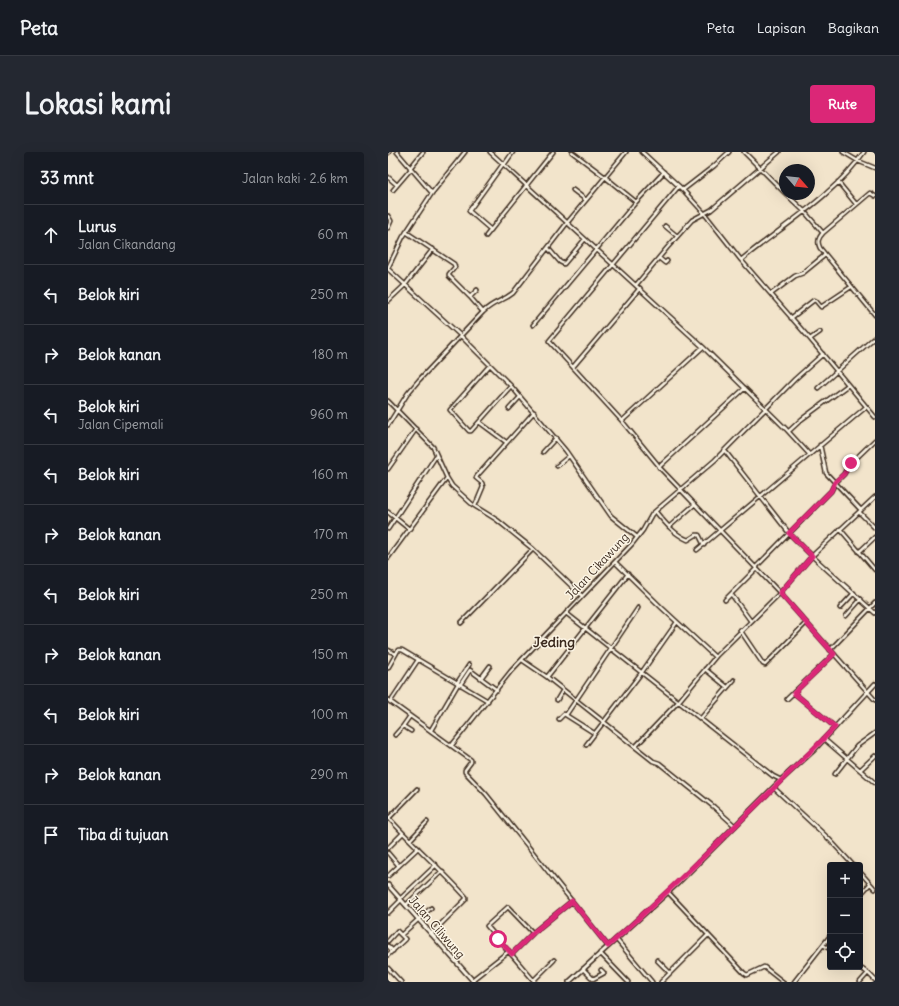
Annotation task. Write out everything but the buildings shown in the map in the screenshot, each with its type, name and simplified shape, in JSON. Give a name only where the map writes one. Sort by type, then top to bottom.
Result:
[{"type":"main road","points":[[569,982],[668,891],[735,826],[824,739],[875,684]]},
{"type":"main road","name":"Jalan Ciliwung","points":[[388,885],[472,981]]},
{"type":"street","points":[[397,152],[432,193]]},
{"type":"street","points":[[393,190],[423,152]]},
{"type":"street","points":[[465,152],[432,193],[406,232],[394,252],[388,269],[461,336],[511,386],[556,438],[611,516],[638,537]]},
{"type":"street","points":[[490,152],[703,347],[788,431],[809,454]]},
{"type":"street","points":[[491,230],[469,211],[514,152]]},
{"type":"street","points":[[486,236],[553,152]]},
{"type":"street","points":[[572,152],[606,177],[636,202]]},
{"type":"street","points":[[388,425],[408,393],[483,312],[491,304],[513,293],[567,223],[626,152]]},
{"type":"street","points":[[642,152],[679,186],[704,213],[741,260],[823,354],[875,417]]},
{"type":"street","points":[[683,190],[729,152]]},
{"type":"street","points":[[744,152],[779,188]]},
{"type":"street","points":[[636,285],[692,220],[711,210],[779,152]]},
{"type":"street","points":[[843,152],[858,161],[875,168]]},
{"type":"street","points":[[741,260],[804,211],[838,182],[858,161],[864,152]]},
{"type":"street","points":[[533,325],[636,202],[664,172]]},
{"type":"street","points":[[388,177],[397,185]]},
{"type":"street","points":[[838,182],[856,204]]},
{"type":"street","points":[[679,186],[549,341],[622,421],[681,491],[780,593],[875,700]]},
{"type":"street","points":[[573,190],[586,200]]},
{"type":"street","points":[[875,196],[870,192],[823,233],[820,236],[818,244],[825,255],[875,315]]},
{"type":"street","points":[[792,200],[804,211],[823,233]]},
{"type":"street","points":[[388,216],[391,221],[388,228]]},
{"type":"street","points":[[665,226],[677,236]]},
{"type":"street","points":[[406,232],[455,265],[449,276],[483,312]]},
{"type":"street","points":[[548,248],[560,262],[564,264],[586,239]]},
{"type":"street","points":[[388,301],[405,285],[433,249]]},
{"type":"street","points":[[771,294],[795,276],[803,273],[825,255]]},
{"type":"street","points":[[659,258],[665,263],[667,261]]},
{"type":"street","points":[[791,318],[814,300],[821,307],[852,287]]},
{"type":"street","points":[[573,367],[640,288]]},
{"type":"street","points":[[470,297],[478,290]]},
{"type":"street","points":[[810,339],[820,332]]},
{"type":"street","points":[[818,388],[875,336]]},
{"type":"street","points":[[622,421],[703,347]]},
{"type":"street","name":"Jalan Cikawung","points":[[452,745],[512,671],[638,537],[650,517],[725,451],[795,379],[823,354]]},
{"type":"street","points":[[490,365],[450,410],[469,431],[471,431],[511,386]]},
{"type":"street","points":[[788,431],[802,418],[848,385]]},
{"type":"street","points":[[659,466],[745,388]]},
{"type":"street","points":[[509,409],[520,397]]},
{"type":"street","points":[[388,401],[433,447],[447,478],[456,489],[475,506],[497,520],[533,549],[582,596]]},
{"type":"street","points":[[698,550],[866,407]]},
{"type":"street","points":[[475,506],[483,488],[482,483],[476,478],[477,476],[534,412]]},
{"type":"street","points":[[479,422],[506,442]]},
{"type":"street","points":[[388,469],[416,429]]},
{"type":"street","points":[[543,452],[556,438]]},
{"type":"street","points":[[725,600],[831,491],[835,482],[844,474],[848,466],[875,440]]},
{"type":"street","points":[[820,445],[825,463],[825,471],[875,528]]},
{"type":"street","points":[[725,451],[789,533],[812,556],[875,612]]},
{"type":"street","points":[[388,529],[436,456]]},
{"type":"street","points":[[557,466],[569,456]]},
{"type":"street","points":[[388,558],[447,478]]},
{"type":"street","points":[[636,746],[679,701],[715,657],[740,630],[780,593],[812,556],[875,497]]},
{"type":"street","points":[[669,527],[695,504]]},
{"type":"street","points":[[388,512],[409,529]]},
{"type":"street","points":[[656,512],[678,536],[686,540],[699,535],[704,544]]},
{"type":"street","points":[[840,529],[875,570]]},
{"type":"street","points":[[859,552],[875,537]]},
{"type":"street","points":[[461,623],[533,549]]},
{"type":"street","points":[[615,562],[715,657]]},
{"type":"street","points":[[547,677],[628,574]]},
{"type":"street","points":[[840,608],[854,593]]},
{"type":"street","points":[[731,594],[750,620]]},
{"type":"street","points":[[846,616],[861,599]]},
{"type":"street","points":[[830,650],[875,603]]},
{"type":"street","points":[[559,719],[563,714],[566,715],[638,608]]},
{"type":"street","points":[[566,613],[773,776],[782,780]]},
{"type":"street","points":[[586,745],[642,672],[677,622]]},
{"type":"street","points":[[740,630],[765,665],[806,623]]},
{"type":"street","points":[[388,650],[396,654]]},
{"type":"street","points":[[388,668],[398,650],[402,650],[488,701]]},
{"type":"street","points":[[787,699],[834,654]]},
{"type":"street","points":[[418,660],[389,701],[471,760],[465,772],[486,794],[608,946]]},
{"type":"street","points":[[522,660],[604,720],[714,807],[735,826]]},
{"type":"street","points":[[431,730],[469,665]]},
{"type":"street","points":[[481,678],[490,666]]},
{"type":"street","points":[[705,669],[727,687]]},
{"type":"street","points":[[458,684],[469,671],[497,690]]},
{"type":"street","points":[[701,718],[734,680]]},
{"type":"street","points":[[557,700],[563,690]]},
{"type":"street","points":[[794,693],[835,727]]},
{"type":"street","points":[[566,715],[594,733]]},
{"type":"street","points":[[395,735],[410,716]]},
{"type":"street","points":[[403,726],[411,731]]},
{"type":"street","points":[[835,774],[857,746],[875,734]]},
{"type":"street","points":[[824,739],[875,783]]},
{"type":"street","points":[[860,770],[875,756]]},
{"type":"street","points":[[773,776],[777,784]]},
{"type":"street","points":[[774,788],[829,839],[850,862]]},
{"type":"street","points":[[416,789],[388,818],[442,871],[466,899],[431,934]]},
{"type":"street","points":[[410,840],[427,822]]},
{"type":"street","points":[[388,848],[403,833]]},
{"type":"street","points":[[388,876],[418,848]]},
{"type":"street","points":[[388,853],[399,866]]},
{"type":"street","points":[[388,913],[436,865]]},
{"type":"street","points":[[406,905],[442,871]]},
{"type":"street","points":[[863,876],[875,889]]},
{"type":"street","points":[[863,892],[870,884]]},
{"type":"street","points":[[668,891],[744,973],[747,975],[764,968],[783,982]]},
{"type":"street","points":[[512,954],[533,933],[572,901]]},
{"type":"street","points":[[533,933],[508,907],[488,924],[488,928],[534,981],[554,960]]},
{"type":"street","points":[[401,935],[430,908]]},
{"type":"street","points":[[388,941],[398,930],[405,939],[388,955]]},
{"type":"street","points":[[661,982],[708,935]]},
{"type":"street","points":[[616,939],[652,982]]},
{"type":"street","points":[[794,982],[827,940]]},
{"type":"street","points":[[823,945],[827,948]]},
{"type":"street","points":[[388,946],[393,951]]},
{"type":"street","points":[[472,981],[509,951]]},
{"type":"street","points":[[600,953],[628,982]]},
{"type":"street","points":[[657,960],[670,973]]},
{"type":"street","points":[[388,968],[401,982]]},
{"type":"street","points":[[583,969],[593,979],[604,973],[601,970]]},
{"type":"street","points":[[863,969],[875,980]]},
{"type":"street","points":[[860,982],[868,973]]},
{"type":"district","name":"Jeding","points":[[554,642]]},
{"type":"route","points":[[498,939],[512,954],[534,932],[572,901],[608,946],[678,883],[814,750],[835,727],[794,693],[834,654],[780,593],[812,556],[789,533],[831,491],[835,482],[844,474],[851,463]]}]
